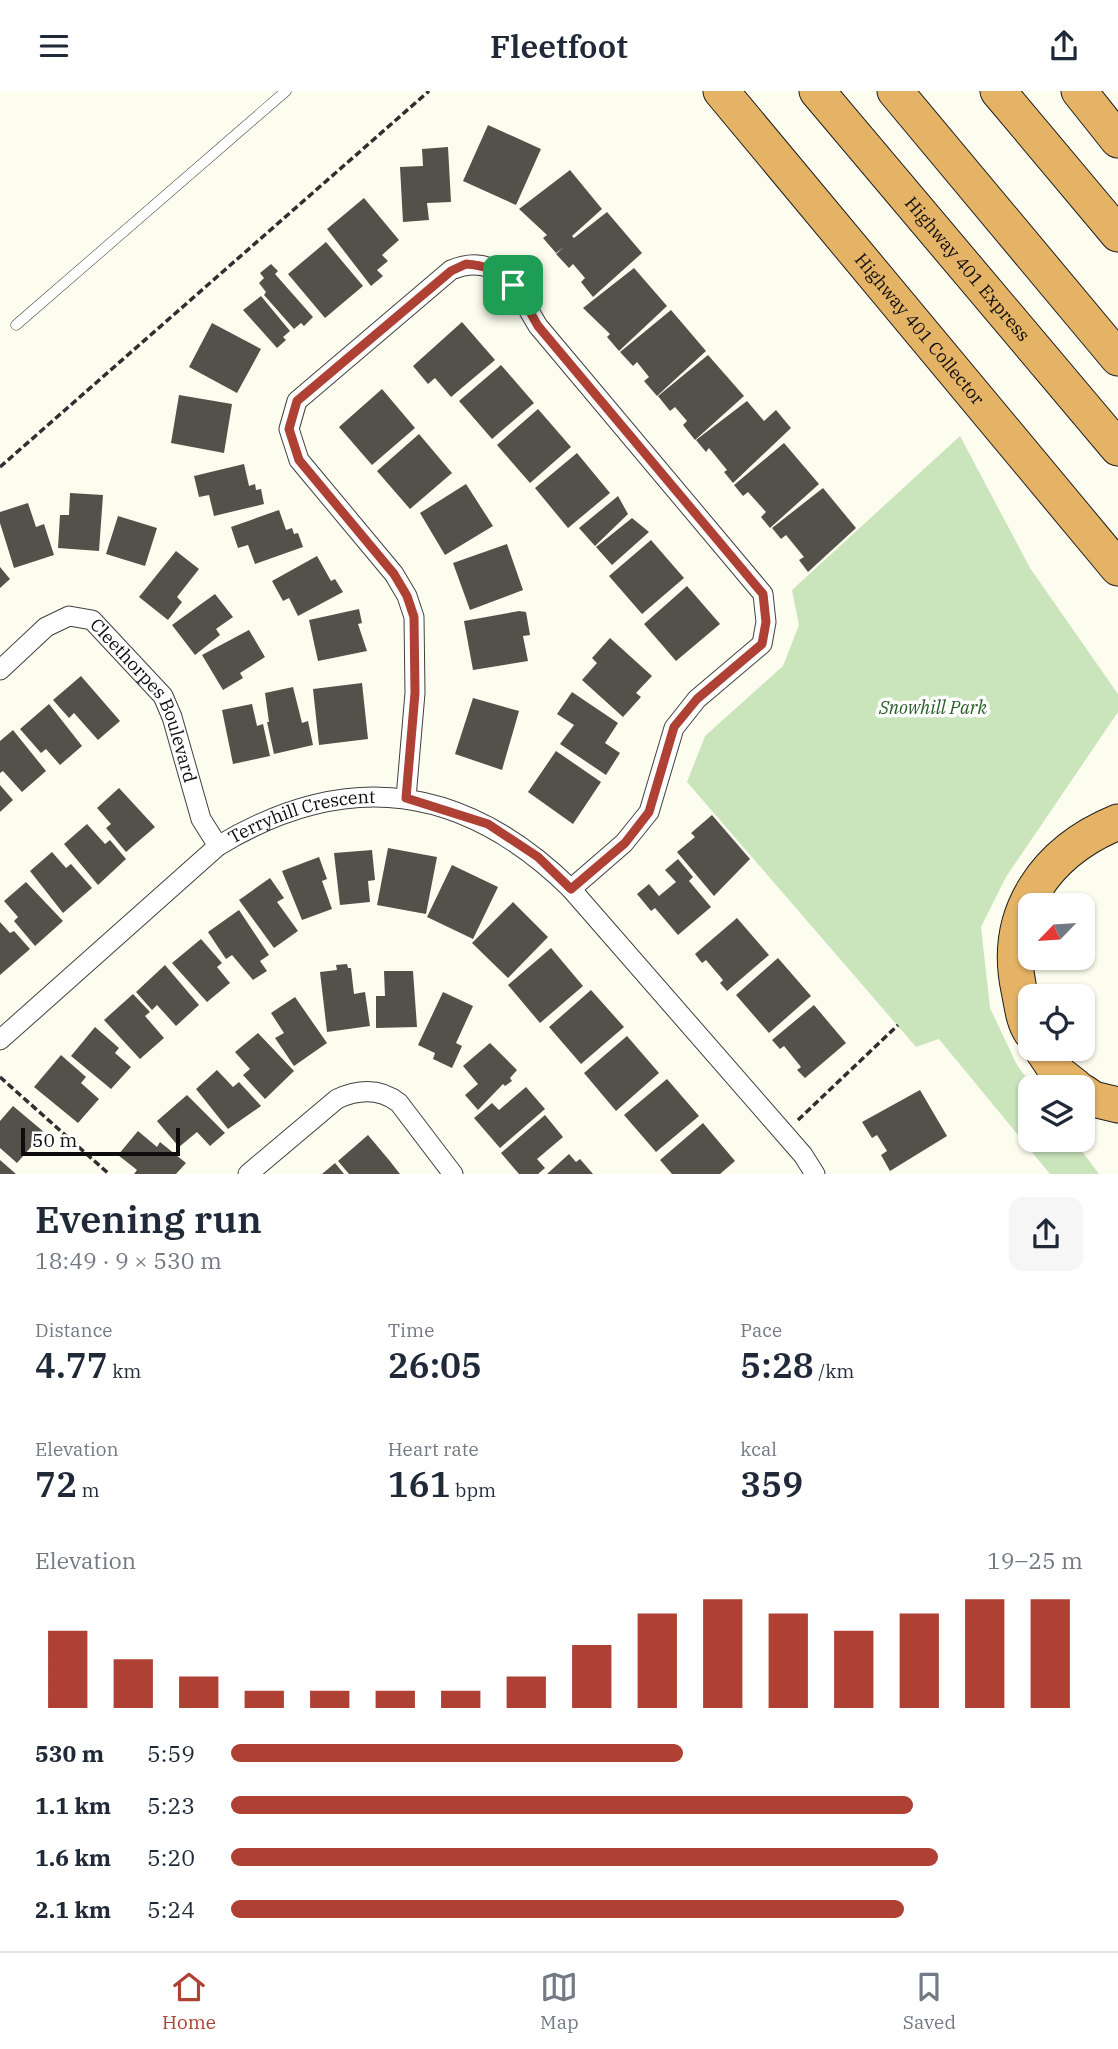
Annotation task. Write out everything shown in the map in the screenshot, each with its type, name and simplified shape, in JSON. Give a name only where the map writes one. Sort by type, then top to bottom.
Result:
[{"type":"highway","points":[[710,91],[792,179]]},
{"type":"highway","name":"Highway 401 Collector","points":[[721,91],[1118,568]]},
{"type":"highway","name":"Highway 401 Express","points":[[817,91],[1118,448]]},
{"type":"highway","points":[[895,91],[1118,358]]},
{"type":"highway","points":[[998,91],[1118,234]]},
{"type":"highway","points":[[1079,91],[1118,140]]},
{"type":"highway","points":[[1018,984],[1017,928],[1029,895],[1068,848],[1118,822]]},
{"type":"highway","points":[[1049,1061],[1060,1075]]},
{"type":"highway","points":[[1095,1099],[1118,1105]]},
{"type":"street","points":[[406,798],[415,672],[414,617],[407,596],[394,574],[299,460],[289,429],[297,401],[451,271],[466,264],[480,265],[496,268],[513,285],[538,326],[763,594],[766,622],[762,644],[697,699],[674,727],[649,812],[625,843],[571,889]]},
{"type":"street","name":"Cleethorpes Boulevard","points":[[0,670],[46,627],[69,616],[92,620],[163,696],[173,716],[201,819],[218,846]]},
{"type":"street","name":"Terryhill Crescent","points":[[0,1040],[218,846],[255,826],[318,802],[364,796],[406,798],[488,824],[538,857],[571,889],[803,1155],[815,1174]]},
{"type":"street","points":[[248,1174],[337,1099],[355,1091],[387,1094],[399,1103],[453,1174]]},
{"type":"lane","points":[[16,325],[286,91]]},
{"type":"path","points":[[0,467],[429,91]]},
{"type":"path","points":[[784,1133],[898,1025]]},
{"type":"path","points":[[0,1077],[109,1174]]},
{"type":"green space","name":"Snowhill Park","points":[[960,436],[1030,568],[1118,694],[1118,712],[1006,877],[981,927],[990,1008],[1024,1075],[1018,1075],[1018,1135],[939,1039],[916,1047],[687,782],[705,736],[783,666],[799,625],[792,590]]},
{"type":"green space","name":"Snowhill Park","points":[[1032,1152],[1083,1152],[1099,1174],[1050,1174]]},
{"type":"building","points":[[488,125],[541,149],[516,205],[463,181]]},
{"type":"building","points":[[448,147],[451,202],[427,203],[429,220],[403,222],[400,167],[423,166],[422,149]]},
{"type":"building","points":[[570,170],[602,209],[572,236],[574,238],[607,212],[642,253],[593,297],[581,282],[585,278],[573,264],[569,268],[556,254],[564,247],[556,253],[543,238],[547,235],[519,209]]},
{"type":"building","points":[[364,198],[399,240],[382,255],[388,261],[377,270],[383,276],[371,286],[327,229]]},
{"type":"building","points":[[326,242],[363,286],[325,318],[288,274]]},
{"type":"building","points":[[271,264],[278,271],[275,274],[313,317],[304,326],[301,323],[294,329],[264,295],[266,292],[259,283],[264,278],[260,273]]},
{"type":"building","points":[[634,268],[667,306],[619,351],[607,337],[610,334],[583,308]]},
{"type":"building","points":[[261,296],[290,331],[283,337],[286,340],[277,348],[243,310]]},
{"type":"building","points":[[671,310],[706,351],[657,396],[644,381],[649,377],[637,362],[633,366],[620,352]]},
{"type":"building","points":[[462,322],[495,360],[451,397],[435,378],[428,384],[413,366]]},
{"type":"building","points":[[212,323],[261,349],[237,393],[189,367]]},
{"type":"building","points":[[708,355],[744,396],[695,440],[683,425],[687,421],[675,407],[670,411],[658,396]]},
{"type":"building","points":[[501,365],[534,403],[492,439],[459,401]]},
{"type":"building","points":[[382,389],[415,428],[372,465],[339,427]]},
{"type":"building","points":[[179,395],[232,404],[224,453],[171,443]]},
{"type":"building","points":[[747,401],[764,421],[776,410],[791,428],[733,483],[724,472],[727,470],[709,448],[706,452],[696,440]]},
{"type":"building","points":[[538,409],[571,447],[530,483],[497,445]]},
{"type":"building","points":[[419,434],[452,473],[410,509],[377,471]]},
{"type":"building","points":[[784,443],[819,484],[770,528],[761,517],[766,512],[748,492],[743,496],[734,485]]},
{"type":"building","points":[[577,453],[610,493],[568,528],[535,488]]},
{"type":"building","points":[[244,464],[249,486],[255,484],[256,490],[261,489],[264,504],[214,516],[209,495],[199,497],[194,476]]},
{"type":"building","points":[[466,484],[493,526],[445,555],[420,513]]},
{"type":"building","points":[[823,488],[856,528],[808,572],[799,560],[804,557],[786,535],[781,539],[772,528]]},
{"type":"building","points":[[70,493],[103,495],[99,551],[58,548],[60,515],[69,515]]},
{"type":"building","points":[[618,496],[628,514],[595,546],[579,528]]},
{"type":"building","points":[[28,503],[36,527],[44,524],[54,555],[14,568],[0,523],[0,512]]},
{"type":"building","points":[[279,510],[286,530],[292,528],[294,534],[298,533],[303,547],[255,564],[248,545],[238,548],[231,527]]},
{"type":"building","points":[[118,516],[157,528],[145,566],[106,554]]},
{"type":"building","points":[[632,518],[649,532],[612,565],[596,547]]},
{"type":"building","points":[[651,540],[684,578],[642,614],[609,576]]},
{"type":"building","points":[[507,544],[523,590],[470,610],[453,563]]},
{"type":"building","points":[[176,551],[199,569],[177,597],[182,602],[168,620],[139,597]]},
{"type":"building","points":[[317,556],[331,581],[335,579],[343,592],[298,616],[289,598],[283,601],[272,581]]},
{"type":"building","points":[[0,567],[10,579],[0,588]]},
{"type":"building","points":[[687,586],[720,624],[676,661],[644,624]]},
{"type":"building","points":[[215,594],[233,617],[216,629],[220,635],[195,655],[172,625]]},
{"type":"building","points":[[359,609],[362,623],[358,624],[367,651],[318,661],[309,620]]},
{"type":"building","points":[[526,612],[530,635],[523,636],[528,661],[473,670],[464,621]]},
{"type":"building","points":[[249,630],[265,657],[240,673],[243,678],[223,690],[202,655]]},
{"type":"building","points":[[610,638],[652,676],[636,693],[641,697],[623,717],[582,680],[597,663],[592,658]]},
{"type":"building","points":[[81,676],[120,721],[98,740],[74,713],[69,718],[53,700]]},
{"type":"building","points":[[362,683],[368,739],[319,745],[313,689]]},
{"type":"building","points":[[293,687],[302,723],[308,721],[313,745],[274,754],[267,722],[265,693]]},
{"type":"building","points":[[572,692],[618,723],[605,743],[620,753],[606,775],[560,744],[574,725],[557,714]]},
{"type":"building","points":[[473,698],[519,711],[502,770],[455,754]]},
{"type":"building","points":[[49,704],[82,746],[60,765],[46,749],[41,753],[20,729]]},
{"type":"building","points":[[252,704],[257,726],[263,724],[270,756],[233,764],[222,710]]},
{"type":"building","points":[[13,730],[46,771],[22,792],[3,771],[0,773],[0,741]]},
{"type":"building","points":[[556,751],[601,782],[573,824],[528,792]]},
{"type":"building","points":[[0,785],[13,800],[0,812]]},
{"type":"building","points":[[119,788],[155,827],[126,852],[106,828],[111,824],[97,808]]},
{"type":"building","points":[[712,815],[750,859],[714,896],[677,852],[695,837],[691,833]]},
{"type":"building","points":[[87,824],[105,844],[110,840],[126,859],[98,885],[64,844]]},
{"type":"building","points":[[388,848],[437,857],[426,914],[377,905]]},
{"type":"building","points":[[372,850],[375,880],[368,881],[370,902],[340,905],[334,853]]},
{"type":"building","points":[[52,852],[66,868],[71,864],[92,888],[63,913],[30,871]]},
{"type":"building","points":[[319,857],[327,879],[322,881],[332,909],[302,920],[282,871]]},
{"type":"building","points":[[678,859],[693,877],[689,881],[711,907],[678,935],[655,908],[651,911],[637,894],[649,884],[659,896],[676,882],[665,870]]},
{"type":"building","points":[[452,865],[498,887],[473,939],[427,917]]},
{"type":"building","points":[[270,878],[284,898],[277,902],[298,931],[274,948],[239,900]]},
{"type":"building","points":[[26,882],[63,921],[35,946],[14,921],[18,917],[4,901]]},
{"type":"building","points":[[513,902],[548,937],[508,978],[472,943]]},
{"type":"building","points":[[239,910],[269,955],[260,961],[267,971],[253,980],[232,955],[226,959],[208,932]]},
{"type":"building","points":[[737,918],[769,955],[727,991],[720,983],[723,980],[706,960],[702,963],[695,954]]},
{"type":"building","points":[[0,922],[10,933],[14,931],[30,949],[0,975]]},
{"type":"building","points":[[201,939],[222,963],[217,967],[230,983],[207,1002],[172,963]]},
{"type":"building","points":[[551,948],[583,986],[540,1023],[508,985]]},
{"type":"building","points":[[778,958],[811,996],[769,1033],[736,995]]},
{"type":"building","points":[[347,964],[348,968],[351,968],[354,994],[365,992],[370,1026],[327,1032],[320,972],[337,970],[336,965]]},
{"type":"building","points":[[165,965],[199,1005],[176,1026],[157,1005],[152,1010],[136,992]]},
{"type":"building","points":[[384,971],[413,971],[417,1027],[376,1028],[376,996],[385,996]]},
{"type":"building","points":[[591,990],[624,1027],[581,1064],[549,1027]]},
{"type":"building","points":[[443,992],[473,1006],[456,1043],[462,1046],[452,1068],[433,1059],[435,1053],[418,1045]]},
{"type":"building","points":[[133,994],[150,1012],[145,1016],[164,1038],[140,1059],[104,1020]]},
{"type":"building","points":[[295,997],[327,1043],[294,1066],[275,1038],[284,1033],[271,1013]]},
{"type":"building","points":[[814,1005],[846,1043],[805,1078],[797,1070],[801,1067],[784,1046],[780,1049],[772,1040]]},
{"type":"building","points":[[95,1027],[119,1048],[115,1053],[131,1067],[111,1089],[71,1056]]},
{"type":"building","points":[[258,1033],[294,1071],[265,1099],[243,1075],[250,1069],[235,1052]]},
{"type":"building","points":[[627,1036],[659,1073],[616,1111],[584,1073]]},
{"type":"building","points":[[490,1043],[517,1070],[510,1078],[512,1081],[505,1086],[503,1084],[478,1110],[465,1095],[478,1084],[463,1066]]},
{"type":"building","points":[[61,1055],[86,1077],[81,1083],[99,1099],[78,1123],[34,1087]]},
{"type":"building","points":[[217,1070],[233,1087],[239,1082],[261,1106],[228,1129],[196,1089]]},
{"type":"building","points":[[667,1079],[699,1116],[656,1152],[624,1115]]},
{"type":"building","points":[[526,1087],[545,1109],[500,1148],[474,1118],[492,1103],[499,1110]]},
{"type":"building","points":[[920,1090],[947,1136],[890,1171],[881,1155],[887,1151],[877,1135],[872,1138],[862,1122]]},
{"type":"building","points":[[187,1095],[225,1133],[210,1146],[197,1132],[179,1147],[157,1121]]},
{"type":"building","points":[[13,1106],[44,1132],[17,1163],[0,1148],[0,1121]]},
{"type":"building","points":[[545,1115],[563,1137],[537,1159],[545,1168],[538,1174],[519,1174],[501,1153]]},
{"type":"building","points":[[703,1123],[735,1161],[720,1174],[672,1174],[660,1160]]},
{"type":"building","points":[[138,1131],[157,1147],[160,1142],[186,1163],[176,1174],[134,1174],[137,1170],[118,1155]]},
{"type":"building","points":[[368,1135],[400,1174],[349,1174],[338,1161]]},
{"type":"building","points":[[569,1154],[576,1162],[580,1159],[593,1174],[547,1174]]},
{"type":"building","points":[[0,1160],[16,1174],[0,1174]]},
{"type":"building","points":[[335,1163],[344,1174],[322,1174]]},
{"type":"route","points":[[466,264],[496,268],[513,285],[538,326],[763,594],[766,622],[762,644],[697,699],[674,727],[649,812],[625,843],[571,889],[538,857],[488,824],[406,798],[415,693],[414,617],[407,596],[394,574],[299,460],[289,429],[297,401],[451,271],[466,264]]}]
